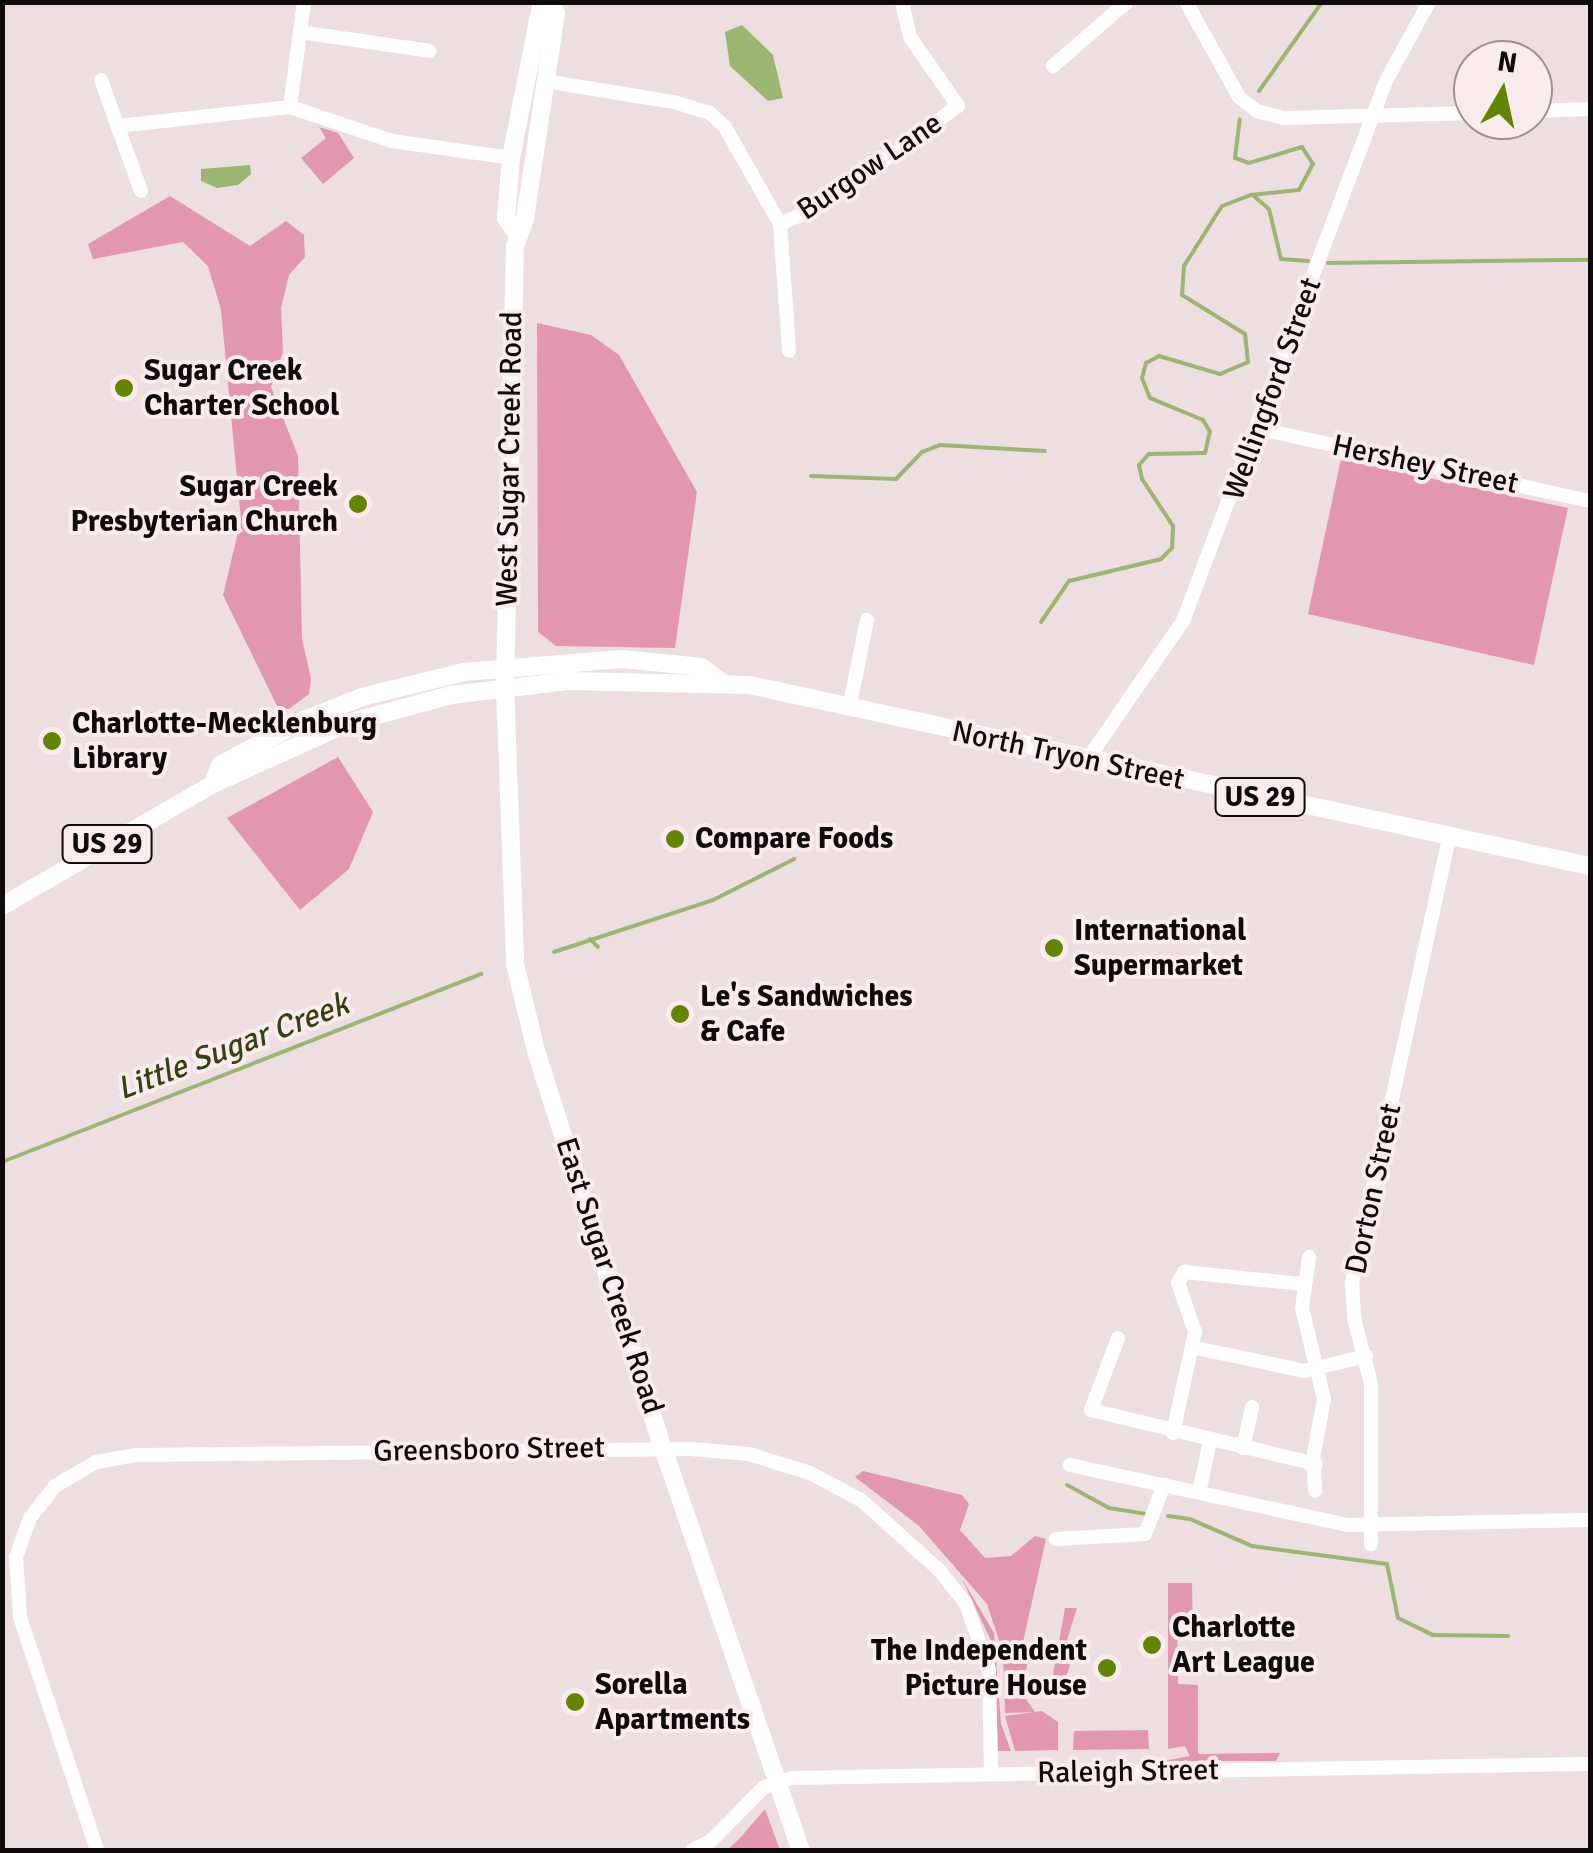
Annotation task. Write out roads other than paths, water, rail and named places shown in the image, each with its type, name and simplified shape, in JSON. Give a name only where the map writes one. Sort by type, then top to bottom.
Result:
[{"type":"main road","name":"West Sugar Creek Road","points":[[506,676],[516,232],[526,219],[551,2]]},
{"type":"main road","name":"West Sugar Creek Road","points":[[516,232],[506,218],[512,158],[540,10],[551,2]]},
{"type":"main road","name":"North Tryon Street","points":[[2,906],[213,784],[220,765],[333,708],[416,682],[506,676],[700,688],[721,682],[1590,866]]},
{"type":"main road","name":"East Sugar Creek Road","points":[[506,676],[508,902],[524,1006],[663,1448],[801,1850]]},
{"type":"street","points":[[290,106],[304,2]]},
{"type":"street","name":"Burgow Lane","points":[[780,224],[823,204],[958,106],[910,36],[902,2]]},
{"type":"street","points":[[1053,66],[1127,2]]},
{"type":"street","points":[[1186,2],[1239,98],[1257,111],[1284,118],[1453,113]]},
{"type":"street","name":"Wellingford Street","points":[[1087,760],[1183,621],[1260,429],[1374,115],[1429,2]]},
{"type":"street","points":[[300,32],[430,51]]},
{"type":"street","points":[[100,80],[140,191]]},
{"type":"street","points":[[544,81],[710,113],[743,154],[780,224],[789,352]]},
{"type":"street","points":[[118,126],[290,106],[392,141],[512,158]]},
{"type":"street","points":[[1553,110],[1590,109]]},
{"type":"street","name":"Hershey Street","points":[[1260,429],[1590,500]]},
{"type":"street","points":[[849,708],[867,620]]},
{"type":"street","name":"Dorton Street","points":[[1370,1544],[1372,1384],[1352,1283],[1449,838]]},
{"type":"street","points":[[1309,1257],[1303,1284],[1304,1319],[1324,1400],[1316,1491]]},
{"type":"street","points":[[1174,1433],[1195,1325],[1178,1283],[1184,1272],[1303,1284]]},
{"type":"street","points":[[1118,1338],[1091,1410],[1316,1464]]},
{"type":"street","points":[[1192,1347],[1319,1370],[1366,1356]]},
{"type":"street","points":[[1243,1448],[1252,1407]]},
{"type":"street","points":[[1199,1493],[1210,1441]]},
{"type":"street","name":"Greensboro Street","points":[[20,1617],[16,1557],[30,1518],[55,1486],[96,1462],[136,1455],[663,1448],[749,1454],[810,1473],[861,1500],[939,1570],[966,1604],[986,1653],[991,1774]]},
{"type":"street","points":[[1070,1464],[1370,1525],[1590,1520]]},
{"type":"street","points":[[1056,1539],[1145,1534],[1164,1485]]},
{"type":"street","points":[[2,1619],[20,1617],[97,1850]]},
{"type":"street","name":"Raleigh Street","points":[[692,1850],[711,1841],[764,1787],[792,1778],[1590,1764]]},
{"type":"waterway","points":[[1259,91],[1322,2]]},
{"type":"waterway","name":"Little Sugar Creek","points":[[1041,622],[1069,581],[1161,559],[1172,548],[1173,526],[1142,479],[1139,465],[1149,454],[1205,453],[1210,432],[1203,420],[1150,398],[1142,378],[1146,363],[1159,356],[1220,374],[1248,362],[1245,334],[1182,295],[1184,266],[1222,206],[1251,195],[1299,190],[1313,164],[1302,147],[1249,163],[1235,158],[1240,119]]},
{"type":"waterway","name":"Little Sugar Creek","points":[[1255,197],[1269,209],[1281,259],[1308,261]]},
{"type":"waterway","name":"Little Sugar Creek","points":[[1328,263],[1590,260]]},
{"type":"waterway","points":[[811,476],[896,479],[922,452],[940,445],[1045,451]]},
{"type":"waterway","name":"Little Sugar Creek","points":[[554,952],[713,900],[794,859]]},
{"type":"waterway","points":[[590,939],[598,947]]},
{"type":"waterway","name":"Little Sugar Creek","points":[[2,1162],[481,974]]},
{"type":"waterway","points":[[1067,1485],[1109,1508],[1148,1514]]},
{"type":"waterway","points":[[1168,1516],[1190,1519],[1252,1546],[1387,1564],[1398,1618],[1433,1635],[1508,1636]]},
{"type":"place","name":"Sugar Creek Charter School","points":[[124,388]]},
{"type":"place","name":"Sugar Creek Presbyterian Church","points":[[358,504]]},
{"type":"place","name":"Charlotte-Mecklenburg Library","points":[[52,741]]},
{"type":"place","name":"Compare Foods","points":[[675,839]]},
{"type":"place","name":"International Supermarket","points":[[1054,948]]},
{"type":"place","name":"Le's Sandwiches & Cafe","points":[[680,1014]]},
{"type":"place","name":"Charlotte Art League","points":[[1152,1645]]},
{"type":"place","name":"The Independent Picture House","points":[[1107,1668]]},
{"type":"place","name":"Sorella Apartments","points":[[575,1702]]}]
